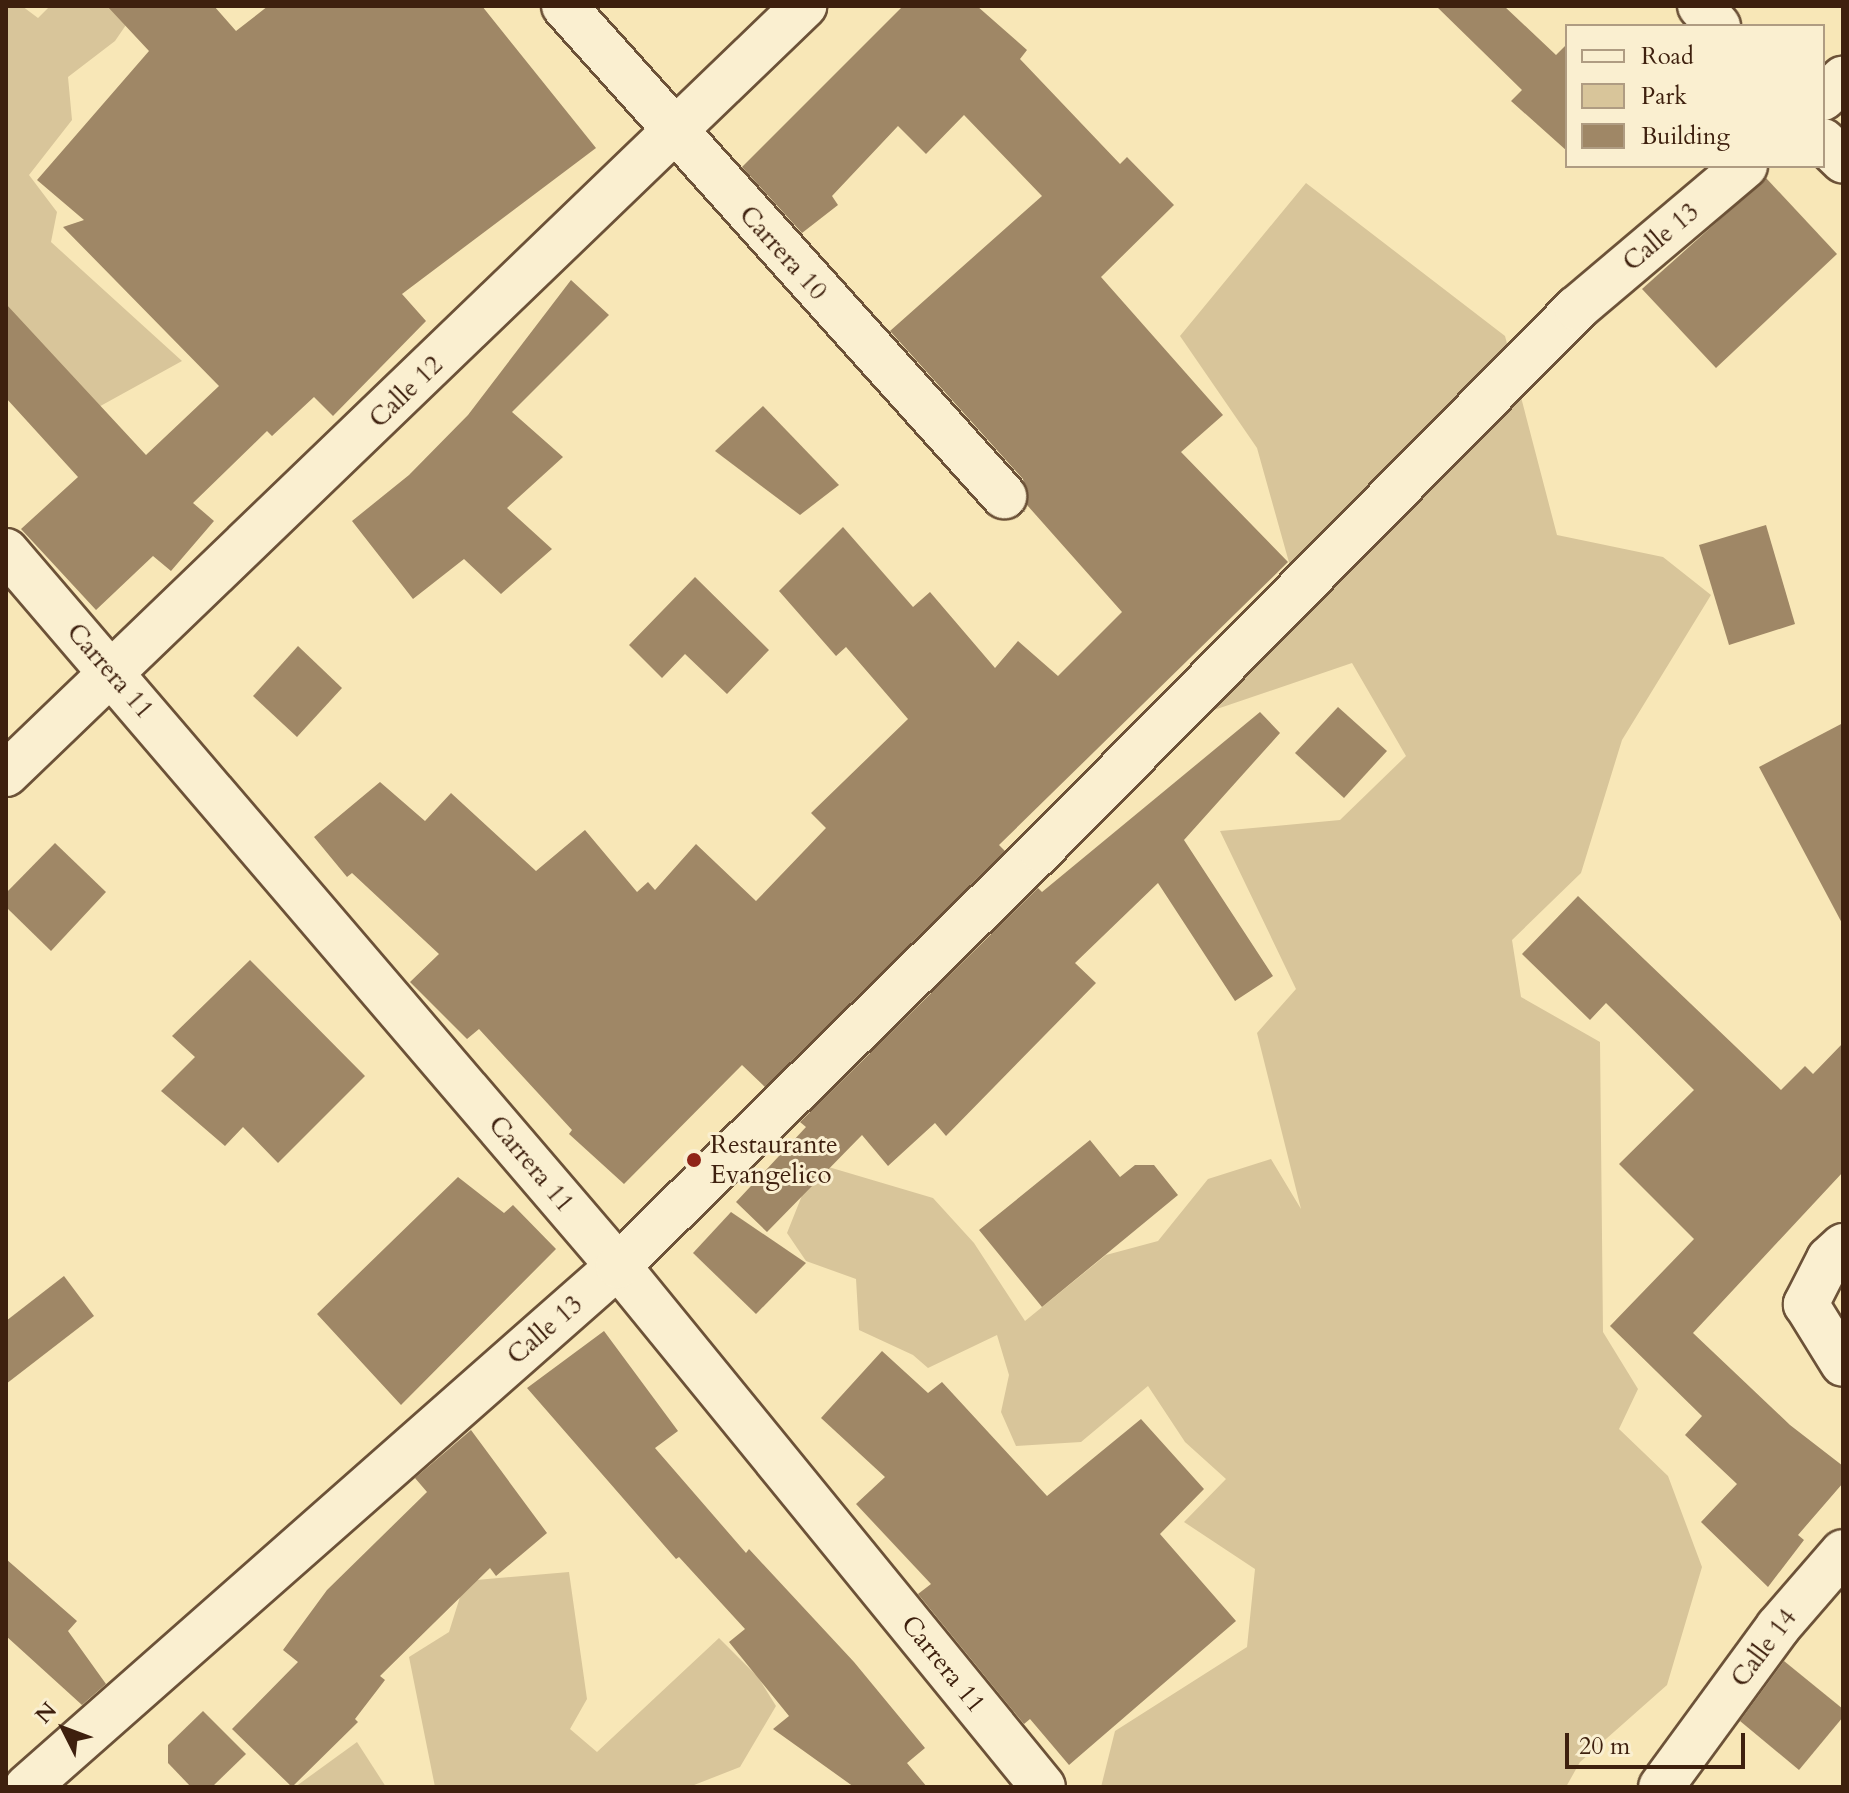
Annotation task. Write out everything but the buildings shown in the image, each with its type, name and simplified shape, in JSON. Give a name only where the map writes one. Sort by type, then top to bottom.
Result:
[{"type":"street","name":"Carrera 10","points":[[564,6],[675,134],[1004,496]]},
{"type":"street","name":"Calle 12","points":[[6,774],[675,134],[804,6]]},
{"type":"street","points":[[1700,6],[1716,24]]},
{"type":"street","points":[[1825,96],[1843,79]]},
{"type":"street","points":[[1825,143],[1843,160]]},
{"type":"street","name":"Calle 13","points":[[27,1787],[618,1266],[1041,850],[1577,308],[1743,168]]},
{"type":"street","name":"Carrera 11","points":[[6,551],[618,1266],[1043,1787]]},
{"type":"street","points":[[1843,1246],[1829,1259],[1806,1304],[1843,1364]]},
{"type":"street","name":"Calle 14","points":[[1661,1787],[1778,1627],[1843,1552]]},
{"type":"green space","points":[[6,6],[22,6],[38,18],[50,6],[139,6],[115,41],[68,77],[72,120],[29,175],[57,212],[51,242],[182,361],[75,420],[6,340]]},
{"type":"green space","points":[[1306,183],[1505,336],[1557,535],[1663,557],[1711,595],[1622,740],[1581,873],[1512,940],[1521,997],[1600,1042],[1603,1332],[1638,1389],[1619,1429],[1668,1476],[1702,1567],[1667,1685],[1580,1762],[1566,1787],[1101,1787],[1115,1731],[1247,1647],[1255,1569],[1184,1522],[1226,1479],[1185,1442],[1148,1386],[1081,1442],[1016,1446],[1001,1412],[1009,1375],[997,1335],[928,1368],[913,1355],[859,1330],[856,1279],[806,1261],[787,1233],[815,1163],[933,1198],[974,1243],[1025,1321],[1106,1255],[1158,1241],[1208,1179],[1271,1159],[1301,1209],[1257,1033],[1296,989],[1220,831],[1340,820],[1406,756],[1352,663],[1208,712],[1179,685],[1297,591],[1257,448],[1180,336]]},
{"type":"green space","points":[[569,1572],[587,1699],[570,1729],[597,1752],[719,1638],[758,1677],[776,1706],[740,1767],[689,1787],[435,1787],[409,1657],[449,1632],[465,1581]]},
{"type":"green space","points":[[357,1742],[386,1787],[295,1787]]},
{"type":"place","name":"Restaurante Evangelico","points":[[694,1160]]}]
